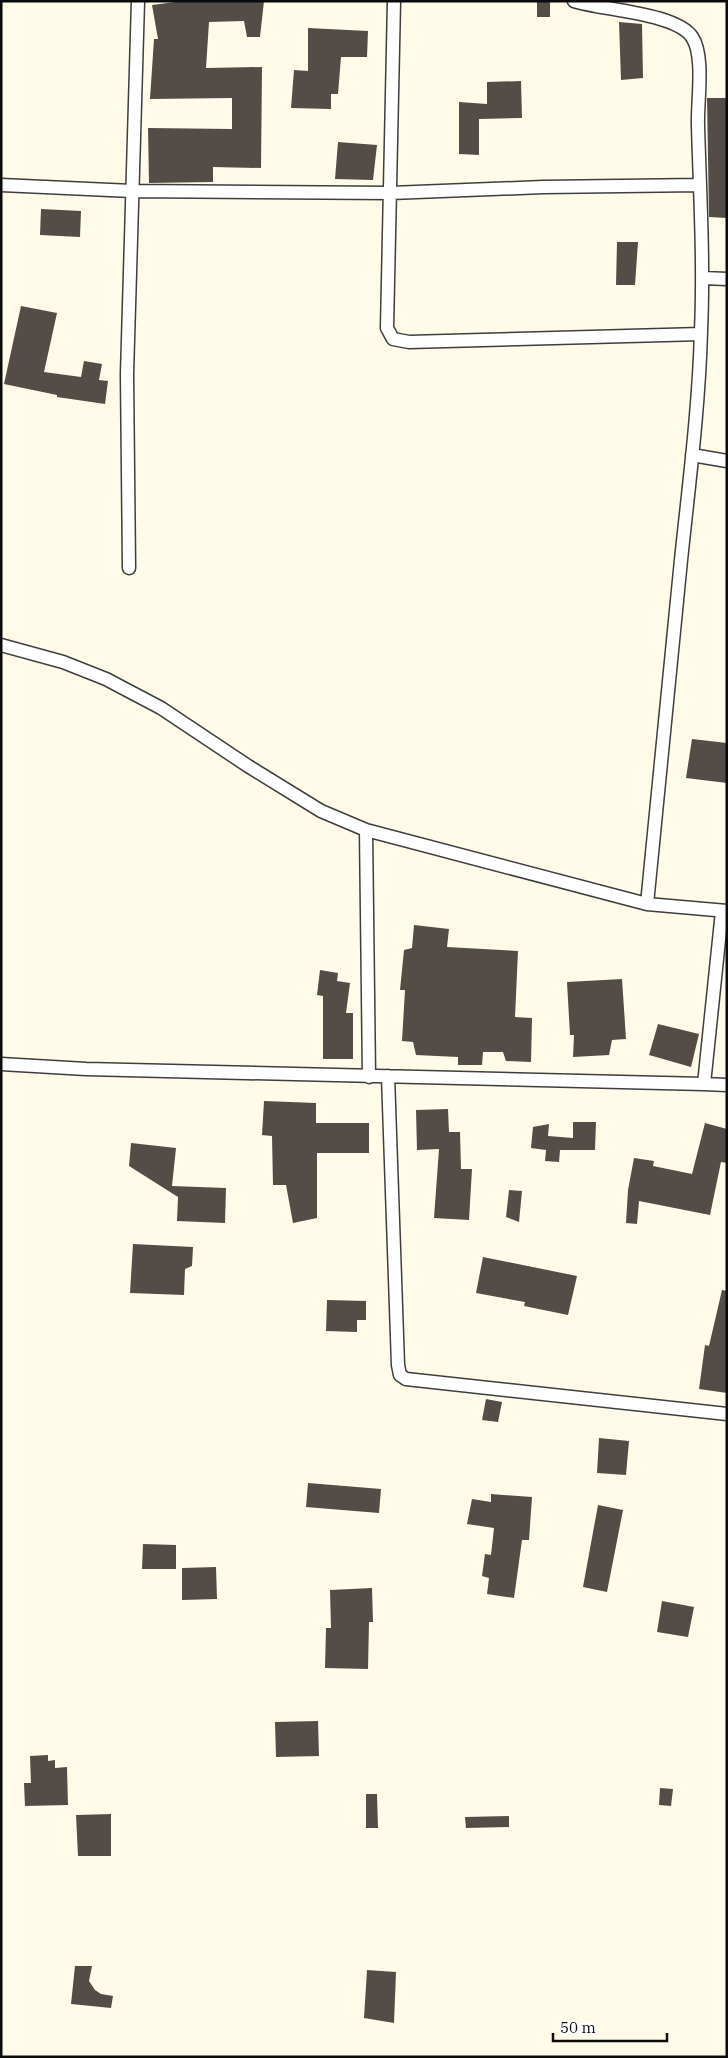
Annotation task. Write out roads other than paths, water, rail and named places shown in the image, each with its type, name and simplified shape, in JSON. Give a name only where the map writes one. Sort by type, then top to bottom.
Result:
[{"type":"street","points":[[129,568],[127,374],[138,1]]},
{"type":"street","points":[[394,1],[387,328],[393,340],[409,342],[701,334]]},
{"type":"street","points":[[574,1],[648,16],[672,24],[691,34],[697,45],[700,58],[697,104],[703,278],[701,334],[692,455],[647,904]]},
{"type":"street","points":[[1,185],[132,191],[391,193],[533,187],[700,184]]},
{"type":"street","points":[[703,278],[727,279]]},
{"type":"street","points":[[692,455],[727,461]]},
{"type":"street","points":[[1,644],[63,662],[106,679],[161,708],[248,766],[321,811],[366,830],[647,904],[725,911],[704,1084]]},
{"type":"street","points":[[366,830],[370,1077]]},
{"type":"street","points":[[1,1064],[86,1069],[727,1085]]},
{"type":"street","points":[[388,1076],[400,1375],[406,1378],[727,1414]]}]
